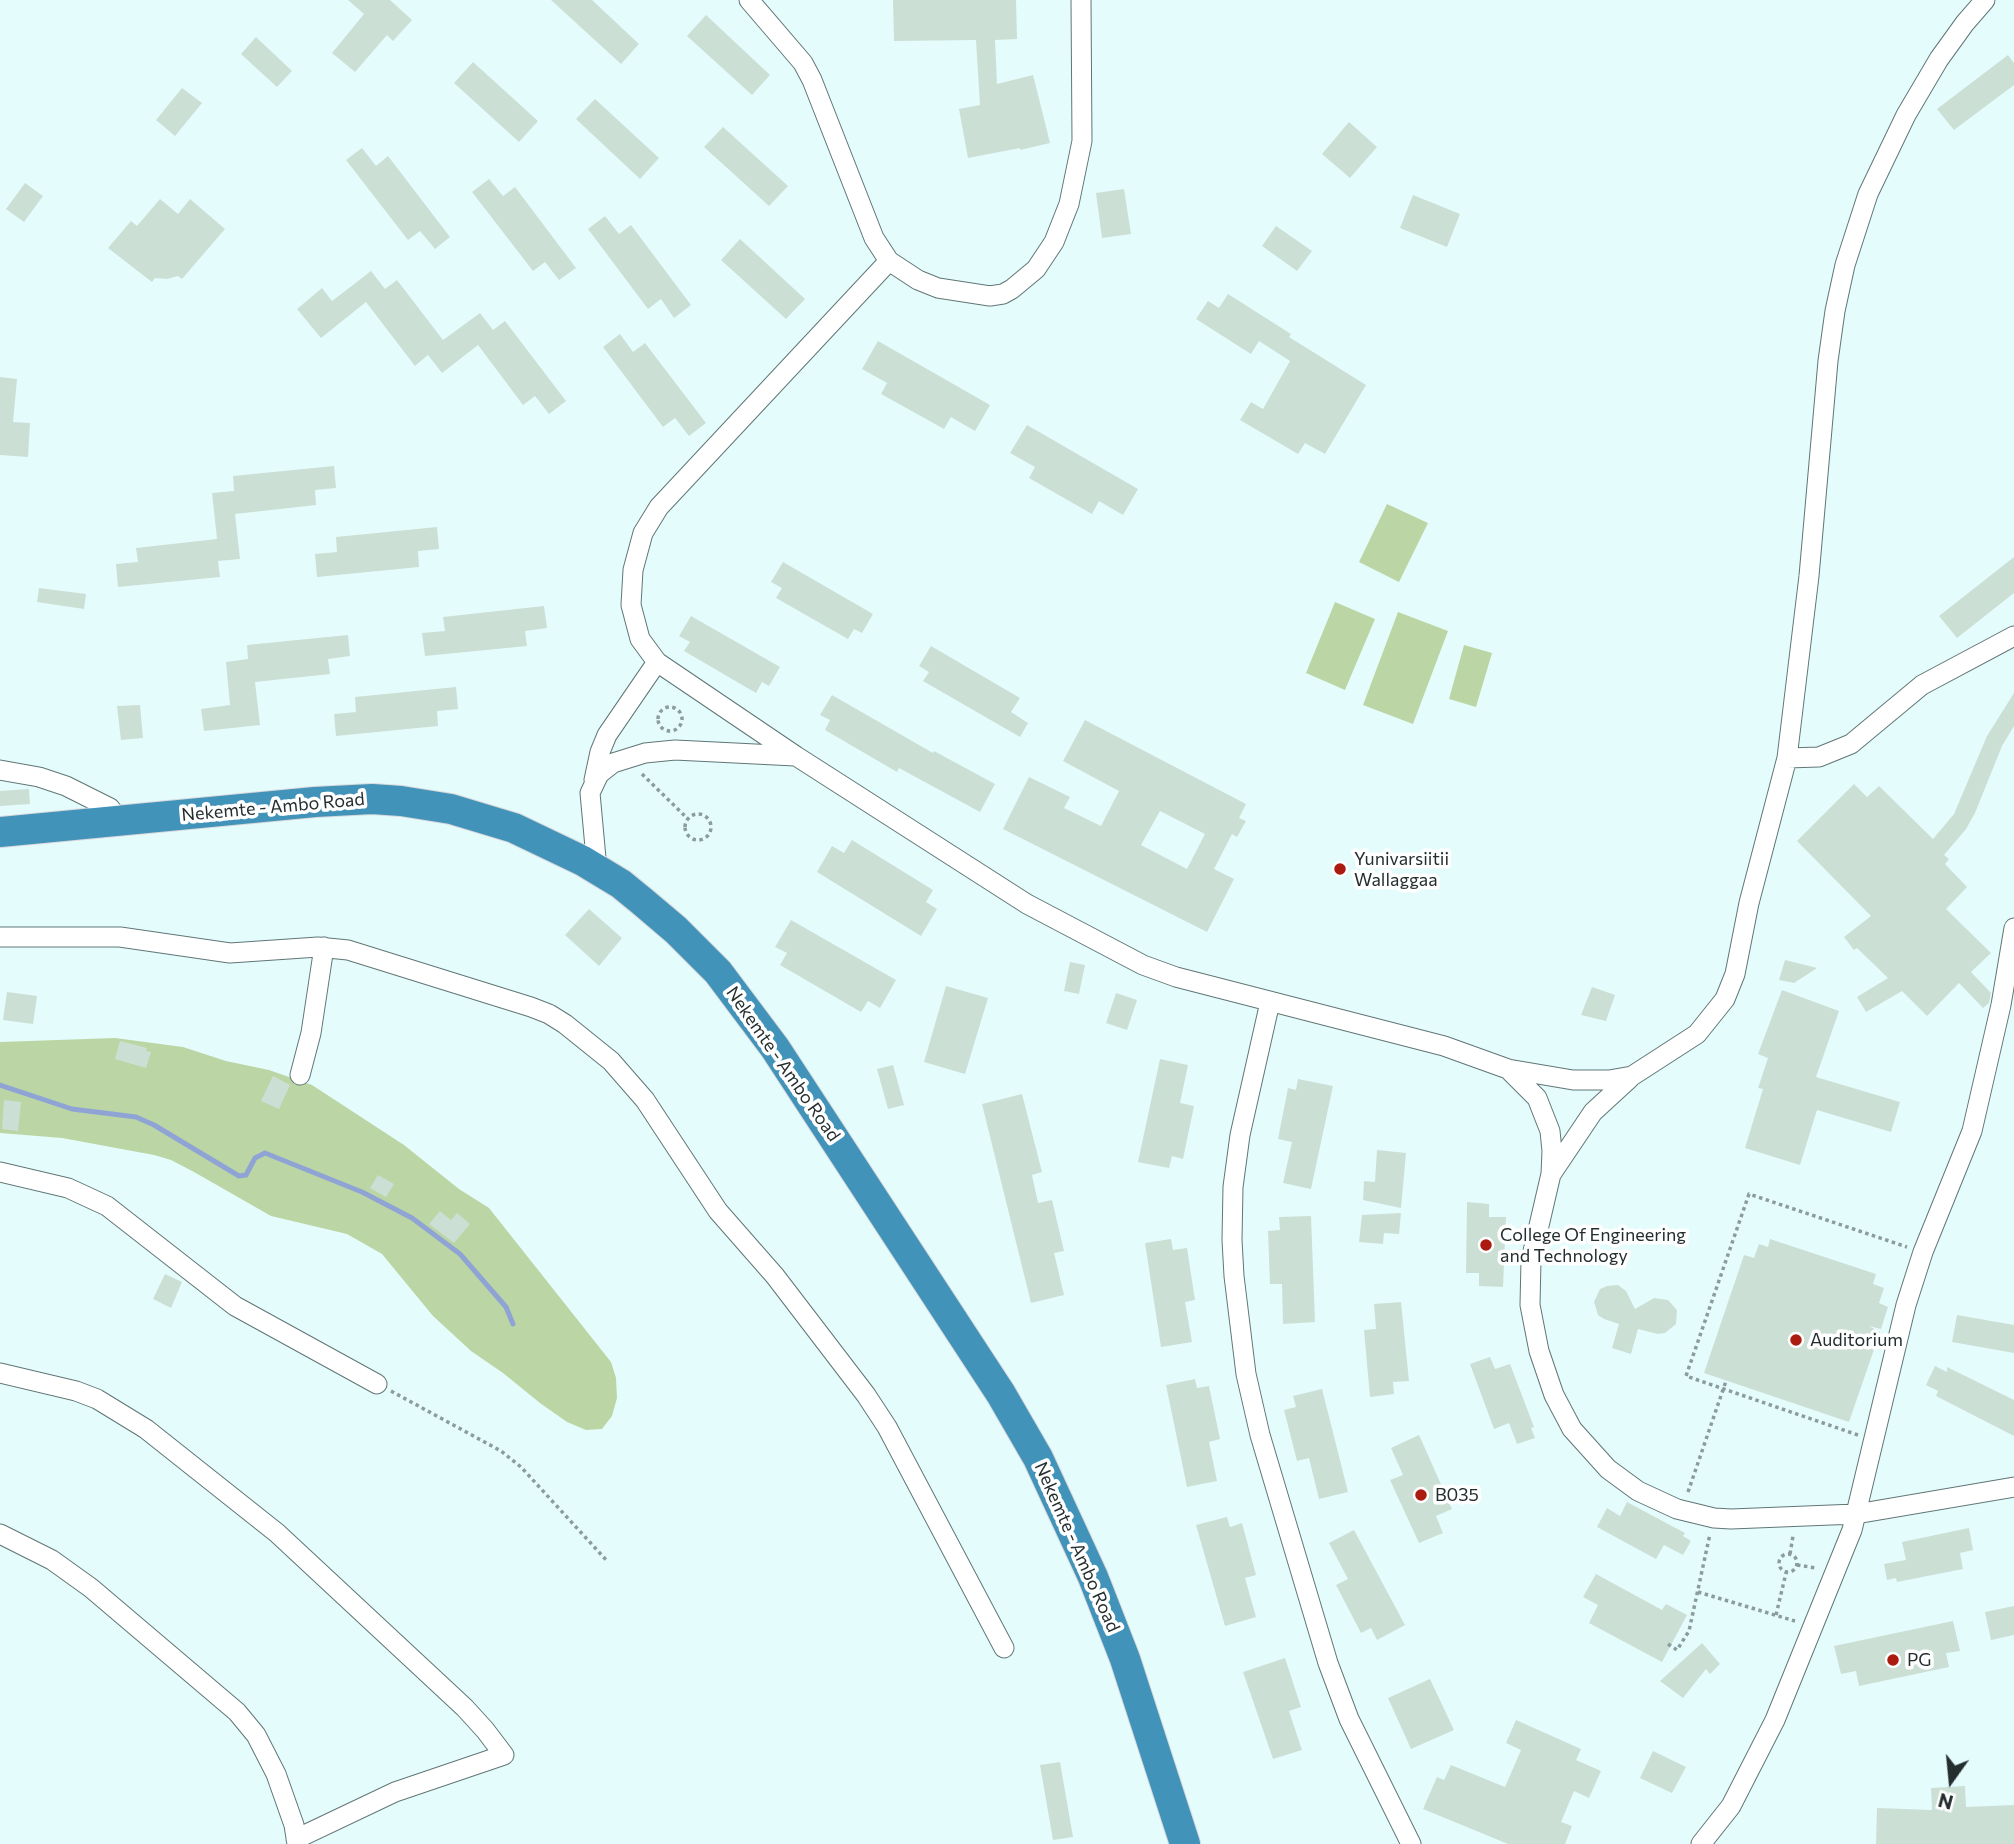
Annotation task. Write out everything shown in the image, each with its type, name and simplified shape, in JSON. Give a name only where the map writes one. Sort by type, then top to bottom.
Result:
[{"type":"highway","name":"Nekemte - Ambo Road","points":[[0,832],[345,800],[401,801],[451,808],[514,828],[561,849],[628,890],[676,930],[718,972],[802,1088],[1001,1394],[1043,1468],[1101,1596],[1142,1707],[1185,1844]]},
{"type":"street","points":[[749,0],[808,71],[874,239],[888,261],[918,280],[938,288],[990,296],[1012,289],[1041,263],[1060,229],[1081,156],[1081,0]]},
{"type":"street","points":[[1552,1174],[1594,1112],[1615,1089],[1696,1034],[1725,999],[1739,960],[1749,903],[1787,758],[1810,576],[1828,361],[1845,265],[1868,194],[1906,115],[1939,59],[1986,0]]},
{"type":"street","points":[[888,261],[659,507],[643,533],[633,569],[631,605],[640,639],[657,662],[796,756],[1027,904],[1104,946],[1168,975],[1432,1042],[1508,1069],[1573,1080],[1609,1080],[1632,1076]]},
{"type":"street","points":[[1787,758],[1819,757],[1851,744],[1922,685],[2014,636]]},
{"type":"street","points":[[597,869],[590,793],[600,752],[607,735],[657,662]]},
{"type":"street","points":[[594,780],[608,765],[626,758],[675,750],[796,756]]},
{"type":"street","points":[[0,770],[39,777],[66,786],[110,808],[119,820]]},
{"type":"street","points":[[1701,1844],[1731,1806],[1775,1720],[1852,1530],[1906,1305],[1923,1252],[1961,1164],[1972,1131],[2001,1005],[2014,928]]},
{"type":"street","points":[[0,937],[120,937],[230,953],[324,947],[364,953],[549,1014],[581,1036],[611,1061],[654,1112],[718,1211],[775,1276],[878,1411],[1004,1648]]},
{"type":"street","points":[[300,1075],[311,1033],[324,947]]},
{"type":"street","points":[[1270,1002],[1240,1135],[1233,1187],[1234,1276],[1246,1374],[1261,1435],[1328,1663],[1355,1730],[1411,1844]]},
{"type":"street","points":[[1508,1069],[1531,1090],[1544,1113],[1552,1151],[1552,1174],[1534,1246],[1530,1289],[1530,1305],[1539,1351],[1554,1395],[1576,1435],[1608,1469],[1638,1491],[1682,1510],[1714,1518],[1750,1520],[1856,1514],[2014,1487]]},
{"type":"street","points":[[0,1172],[68,1188],[107,1206],[235,1306],[377,1384]]},
{"type":"street","points":[[0,1373],[76,1391],[97,1399],[146,1429],[278,1533],[465,1707],[504,1755],[395,1792],[297,1841],[276,1774],[256,1735],[237,1712],[91,1588],[52,1560],[0,1534]]},
{"type":"path","points":[[665,709],[679,712],[682,722],[675,730],[661,727],[659,717],[665,709]]},
{"type":"path","points":[[626,758],[688,819]]},
{"type":"path","points":[[697,814],[708,819],[708,835],[699,840],[688,835],[685,825],[688,819],[697,814]]},
{"type":"path","points":[[1873,1440],[1686,1376],[1749,1194],[1923,1252]]},
{"type":"path","points":[[1682,1510],[1726,1381]]},
{"type":"path","points":[[377,1384],[501,1451],[521,1467],[608,1562]]},
{"type":"path","points":[[1668,1644],[1677,1650],[1686,1637],[1714,1518]]},
{"type":"path","points":[[1790,1554],[1797,1560],[1797,1565],[1791,1572],[1786,1573],[1779,1567],[1779,1562],[1785,1555],[1790,1554]]},
{"type":"path","points":[[1776,1615],[1786,1573]]},
{"type":"path","points":[[1698,1592],[1814,1626]]},
{"type":"green space","points":[[1387,504],[1428,523],[1399,582],[1359,562]]},
{"type":"green space","points":[[1335,602],[1375,619],[1345,690],[1306,673]]},
{"type":"green space","points":[[1398,612],[1448,631],[1413,724],[1363,705]]},
{"type":"green space","points":[[1464,645],[1492,653],[1476,707],[1449,699]]},
{"type":"green space","points":[[115,1038],[183,1047],[226,1061],[269,1070],[312,1085],[404,1145],[459,1189],[489,1208],[611,1362],[616,1378],[617,1398],[612,1416],[602,1429],[586,1430],[567,1422],[471,1351],[433,1316],[382,1254],[347,1234],[271,1216],[171,1160],[154,1155],[62,1138],[0,1133],[0,1042]]},
{"type":"building","points":[[348,0],[390,0],[412,20],[393,41],[387,35],[355,72],[332,53],[364,14]]},
{"type":"building","points":[[551,0],[592,0],[639,44],[621,64]]},
{"type":"building","points":[[893,0],[1016,0],[1017,39],[995,40],[997,84],[1033,75],[1050,143],[968,158],[959,109],[980,105],[976,40],[894,41]]},
{"type":"building","points":[[706,15],[770,75],[752,95],[687,36]]},
{"type":"building","points":[[256,37],[292,71],[277,87],[241,54]]},
{"type":"building","points":[[2008,55],[2014,63],[2014,85],[1954,130],[1937,109]]},
{"type":"building","points":[[473,62],[538,121],[519,142],[454,83]]},
{"type":"building","points":[[182,88],[202,103],[175,136],[156,120]]},
{"type":"building","points":[[595,99],[659,158],[640,179],[576,119]]},
{"type":"building","points":[[1349,122],[1377,147],[1350,178],[1322,154]]},
{"type":"building","points":[[723,127],[788,186],[769,206],[704,147]]},
{"type":"building","points":[[362,148],[376,166],[388,156],[450,237],[435,249],[420,231],[408,240],[346,160]]},
{"type":"building","points":[[489,179],[503,196],[515,187],[576,268],[559,280],[545,262],[533,271],[472,192]]},
{"type":"building","points":[[25,183],[43,196],[24,222],[6,209]]},
{"type":"building","points":[[1124,189],[1131,234],[1102,238],[1096,193]]},
{"type":"building","points":[[1413,195],[1460,214],[1447,247],[1400,228]]},
{"type":"building","points":[[160,199],[178,214],[190,199],[225,229],[182,279],[178,276],[155,278],[152,282],[108,248],[131,221],[137,226]]},
{"type":"building","points":[[605,216],[619,234],[631,225],[691,305],[674,318],[661,299],[648,309],[588,229]]},
{"type":"building","points":[[1276,226],[1312,251],[1297,271],[1262,246]]},
{"type":"building","points":[[740,239],[805,299],[786,319],[721,260]]},
{"type":"building","points":[[371,271],[385,289],[397,280],[443,340],[480,313],[493,330],[505,321],[566,401],[549,414],[535,396],[523,405],[478,345],[442,373],[428,355],[415,366],[366,302],[321,338],[297,309],[322,288],[332,301]]},
{"type":"building","points":[[1228,294],[1291,334],[1289,337],[1366,385],[1325,454],[1305,443],[1298,454],[1240,420],[1251,402],[1263,409],[1290,361],[1259,341],[1251,354],[1196,319],[1208,301],[1219,308]]},
{"type":"building","points":[[620,334],[633,352],[645,343],[706,423],[689,436],[675,418],[663,427],[603,347]]},
{"type":"building","points":[[878,341],[990,405],[975,431],[951,417],[944,429],[881,394],[887,383],[862,369]]},
{"type":"building","points":[[0,377],[17,379],[13,422],[30,423],[28,457],[0,455]]},
{"type":"building","points":[[1027,425],[1138,489],[1123,515],[1099,501],[1092,514],[1029,478],[1035,467],[1010,453]]},
{"type":"building","points":[[334,466],[336,488],[315,490],[316,505],[235,514],[240,559],[218,561],[220,577],[118,587],[116,564],[138,562],[136,548],[217,539],[212,493],[234,491],[233,476]]},
{"type":"building","points":[[437,527],[439,549],[418,551],[419,567],[317,577],[315,554],[337,552],[336,537]]},
{"type":"building","points":[[2014,557],[2014,593],[1957,638],[1939,616]]},
{"type":"building","points":[[783,562],[873,614],[862,633],[854,629],[848,639],[776,598],[782,588],[771,582]]},
{"type":"building","points":[[39,588],[86,594],[84,609],[37,602]]},
{"type":"building","points":[[544,606],[547,628],[525,631],[527,646],[425,656],[422,633],[445,631],[443,617]]},
{"type":"building","points":[[691,616],[780,667],[769,686],[762,682],[756,693],[684,651],[690,642],[679,636]]},
{"type":"building","points":[[348,635],[350,656],[328,659],[330,674],[255,682],[260,725],[204,731],[201,709],[230,705],[226,662],[248,659],[247,645]]},
{"type":"building","points":[[931,646],[1020,698],[1011,712],[1028,723],[1020,737],[923,681],[929,672],[919,666]]},
{"type":"building","points":[[456,687],[458,709],[437,711],[438,726],[336,736],[334,714],[356,712],[355,697]]},
{"type":"building","points":[[2014,693],[2014,726],[2002,746],[1975,813],[1966,829],[1944,855],[1949,859],[1945,864],[1967,887],[1946,909],[1991,953],[1971,972],[1991,993],[1989,1003],[1983,1008],[1959,983],[1927,1016],[1902,991],[1866,1012],[1857,997],[1888,978],[1857,948],[1854,950],[1844,937],[1871,916],[1797,841],[1854,784],[1867,797],[1879,786],[1933,839],[1954,814],[1987,736]]},
{"type":"building","points":[[832,695],[933,753],[934,751],[995,784],[980,812],[899,768],[897,772],[825,730],[830,720],[820,715]]},
{"type":"building","points":[[140,705],[143,738],[121,740],[117,706]]},
{"type":"building","points":[[1085,720],[1246,804],[1239,818],[1246,821],[1237,837],[1232,834],[1214,869],[1234,879],[1207,932],[1003,829],[1029,777],[1070,797],[1064,808],[1101,826],[1119,791],[1063,761]],"holes":[[[1160,811],[1205,834],[1187,869],[1141,845]]]},
{"type":"building","points":[[29,789],[30,804],[0,806],[0,791]]},
{"type":"building","points":[[852,840],[933,890],[926,902],[937,909],[921,936],[817,872],[832,846],[844,853]]},
{"type":"building","points":[[589,909],[622,938],[599,966],[565,935]]},
{"type":"building","points":[[791,920],[896,980],[880,1008],[868,1001],[861,1012],[780,965],[787,953],[775,947]]},
{"type":"building","points":[[1785,960],[1817,968],[1794,983],[1779,980]]},
{"type":"building","points":[[1070,962],[1085,965],[1079,994],[1064,991]]},
{"type":"building","points":[[946,986],[988,998],[965,1074],[924,1062]]},
{"type":"building","points":[[1592,987],[1615,995],[1606,1021],[1581,1015]]},
{"type":"building","points":[[1782,990],[1839,1011],[1816,1077],[1900,1102],[1891,1132],[1817,1110],[1800,1165],[1745,1148],[1763,1089],[1758,1088],[1768,1058],[1758,1054]]},
{"type":"building","points":[[7,992],[37,996],[33,1024],[3,1020]]},
{"type":"building","points":[[1116,993],[1137,1000],[1127,1030],[1106,1023]]},
{"type":"building","points":[[120,1041],[147,1048],[146,1051],[151,1052],[146,1068],[115,1059]]},
{"type":"building","points":[[1160,1059],[1188,1065],[1180,1103],[1194,1106],[1183,1159],[1172,1156],[1169,1168],[1138,1162]]},
{"type":"building","points":[[893,1065],[904,1105],[888,1109],[877,1069]]},
{"type":"building","points":[[273,1076],[290,1085],[279,1109],[261,1101]]},
{"type":"building","points":[[1298,1079],[1333,1086],[1311,1189],[1283,1183],[1292,1142],[1278,1139],[1288,1088],[1296,1090]]},
{"type":"building","points":[[1022,1094],[1042,1172],[1032,1175],[1038,1203],[1052,1200],[1064,1251],[1054,1253],[1064,1295],[1031,1303],[982,1104]]},
{"type":"building","points":[[4,1100],[21,1102],[18,1131],[2,1129]]},
{"type":"building","points":[[1377,1150],[1406,1153],[1401,1208],[1363,1200],[1364,1181],[1375,1182]]},
{"type":"building","points":[[378,1175],[394,1184],[386,1197],[370,1188]]},
{"type":"building","name":"College Of Engineering and Technology","points":[[1467,1202],[1489,1204],[1489,1217],[1506,1217],[1503,1287],[1479,1286],[1479,1273],[1466,1273]]},
{"type":"building","points":[[440,1211],[451,1220],[457,1213],[470,1224],[454,1243],[429,1224]]},
{"type":"building","points":[[1401,1213],[1399,1234],[1384,1233],[1383,1244],[1359,1242],[1362,1215]]},
{"type":"building","points":[[1311,1216],[1315,1322],[1283,1324],[1282,1284],[1270,1284],[1268,1231],[1280,1230],[1279,1217]]},
{"type":"building","points":[[1171,1239],[1173,1250],[1187,1248],[1195,1300],[1185,1302],[1192,1342],[1161,1347],[1145,1243]]},
{"type":"building","name":"Auditorium","points":[[1770,1239],[1876,1274],[1873,1284],[1884,1288],[1879,1303],[1888,1307],[1881,1329],[1869,1326],[1880,1332],[1849,1422],[1704,1373],[1744,1255],[1754,1258],[1759,1244],[1768,1247]]},
{"type":"building","points":[[165,1274],[182,1282],[171,1308],[153,1299]]},
{"type":"building","points":[[1618,1285],[1626,1291],[1635,1309],[1654,1298],[1668,1300],[1677,1310],[1676,1324],[1665,1333],[1638,1329],[1631,1354],[1612,1348],[1619,1324],[1598,1315],[1594,1302],[1600,1289]]},
{"type":"building","points":[[1401,1302],[1409,1381],[1393,1382],[1394,1394],[1370,1397],[1364,1330],[1376,1329],[1374,1304]]},
{"type":"building","points":[[1957,1315],[2014,1325],[2014,1353],[1952,1342]]},
{"type":"building","points":[[1490,1357],[1495,1369],[1510,1364],[1534,1427],[1531,1428],[1535,1438],[1517,1444],[1509,1423],[1494,1429],[1470,1364]]},
{"type":"building","points":[[1935,1366],[1947,1372],[1947,1367],[2014,1400],[2014,1436],[1936,1396],[1938,1391],[1926,1385]]},
{"type":"building","points":[[1195,1379],[1197,1388],[1209,1386],[1220,1439],[1209,1442],[1217,1481],[1187,1487],[1166,1385]]},
{"type":"building","points":[[1322,1389],[1348,1492],[1319,1499],[1309,1458],[1297,1461],[1284,1410],[1296,1407],[1293,1396]]},
{"type":"building","name":"B035","points":[[1419,1435],[1452,1509],[1436,1516],[1443,1533],[1419,1543],[1390,1480],[1403,1475],[1391,1448]]},
{"type":"building","points":[[1627,1502],[1685,1533],[1683,1536],[1691,1541],[1683,1555],[1664,1545],[1656,1559],[1597,1527],[1607,1508],[1620,1516]]},
{"type":"building","points":[[1227,1517],[1230,1527],[1242,1523],[1256,1575],[1245,1578],[1256,1617],[1225,1626],[1196,1525]]},
{"type":"building","points":[[1969,1528],[1973,1550],[1960,1553],[1963,1569],[1897,1582],[1896,1578],[1887,1580],[1884,1564],[1906,1560],[1902,1542]]},
{"type":"building","points":[[1354,1530],[1405,1625],[1377,1640],[1371,1628],[1361,1633],[1336,1585],[1348,1579],[1329,1543]]},
{"type":"building","points":[[1596,1574],[1662,1610],[1666,1604],[1687,1615],[1662,1662],[1589,1623],[1598,1605],[1583,1597]]},
{"type":"building","points":[[2014,1606],[2014,1635],[1991,1640],[1985,1612]]},
{"type":"building","name":"PG","points":[[1953,1621],[1960,1651],[1946,1653],[1949,1667],[1859,1686],[1856,1671],[1841,1674],[1834,1646]]},
{"type":"building","points":[[1702,1643],[1720,1664],[1710,1674],[1706,1669],[1683,1698],[1660,1681]]},
{"type":"building","points":[[1285,1658],[1301,1707],[1289,1711],[1302,1750],[1273,1759],[1243,1672]]},
{"type":"building","points":[[1430,1679],[1454,1730],[1411,1749],[1388,1698]]},
{"type":"building","points":[[1516,1720],[1581,1749],[1576,1760],[1601,1771],[1589,1798],[1574,1791],[1561,1822],[1572,1826],[1565,1844],[1508,1844],[1423,1809],[1437,1777],[1444,1780],[1451,1765],[1505,1787],[1521,1750],[1506,1743]]},
{"type":"building","points":[[1653,1751],[1686,1767],[1672,1793],[1640,1778]]},
{"type":"building","points":[[1060,1762],[1073,1837],[1053,1840],[1040,1765]]},
{"type":"building","points":[[1965,1786],[1966,1807],[2014,1805],[2014,1844],[1876,1844],[1877,1808],[1932,1810],[1931,1788]]},
{"type":"waterway","points":[[0,1085],[72,1109],[136,1117],[239,1176],[246,1175],[255,1158],[265,1153],[362,1192],[412,1218],[460,1254],[506,1307],[513,1324]]},
{"type":"place","name":"Yunivarsiitii Wallaggaa","points":[[1340,869]]},
{"type":"place","name":"College Of Engineering and Technology","points":[[1486,1245]]},
{"type":"place","name":"Auditorium","points":[[1796,1340]]},
{"type":"place","name":"B035","points":[[1421,1495]]},
{"type":"place","name":"PG","points":[[1893,1660]]}]
